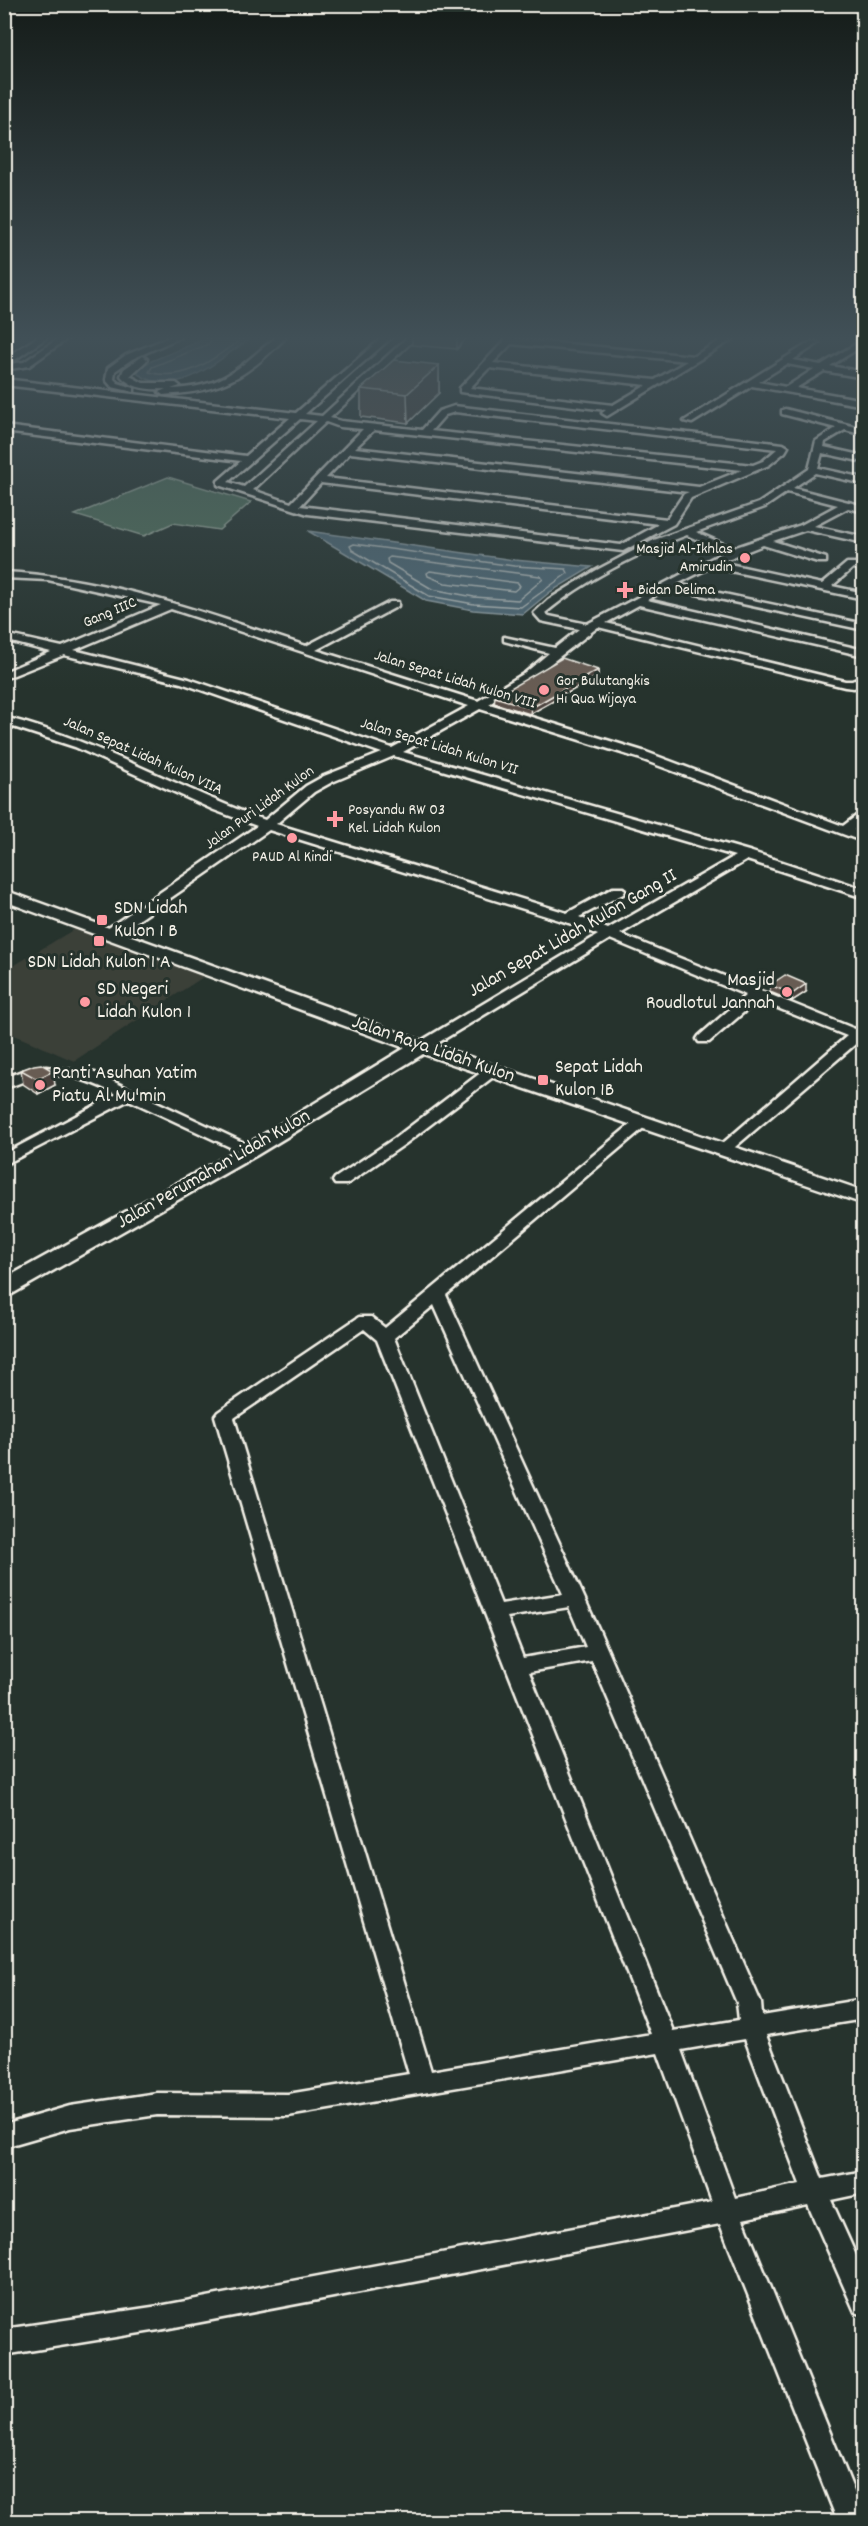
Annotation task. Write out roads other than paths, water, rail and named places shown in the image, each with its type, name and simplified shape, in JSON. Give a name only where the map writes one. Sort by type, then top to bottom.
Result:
[{"type":"main road","name":"Jalan Raya Lidah Kulon","points":[[4,895],[421,1047],[864,1198]]},
{"type":"main road","name":"Jalan Perumahan Lidah Kulon","points":[[4,1289],[250,1151],[421,1047]]},
{"type":"street","points":[[207,454],[249,459]]},
{"type":"street","points":[[255,454],[221,483],[308,511],[613,548],[623,548],[670,522],[687,496],[766,463],[777,454]]},
{"type":"street","points":[[246,491],[286,454]]},
{"type":"street","points":[[293,507],[344,454]]},
{"type":"street","points":[[381,454],[699,491]]},
{"type":"street","points":[[629,454],[754,468]]},
{"type":"street","points":[[818,454],[813,470],[752,511],[658,542],[599,573],[552,602],[539,613],[545,618],[593,626],[845,684],[854,685],[864,679]]},
{"type":"street","points":[[841,454],[864,459]]},
{"type":"street","points":[[813,470],[864,481]]},
{"type":"street","points":[[319,480],[670,522]]},
{"type":"street","points":[[786,489],[864,509]]},
{"type":"street","name":"Jalan Puri Lidah Kulon","points":[[110,934],[267,825],[310,789],[328,779],[394,752],[478,705],[523,679],[593,626],[708,563],[732,552],[805,527],[846,505]]},
{"type":"street","points":[[805,527],[864,540]]},
{"type":"street","points":[[686,531],[732,552]]},
{"type":"street","points":[[764,542],[822,560]]},
{"type":"street","points":[[708,563],[864,596]]},
{"type":"street","points":[[824,588],[851,565],[864,566]]},
{"type":"street","name":"Jalan Sepat Lidah Kulon VIII","points":[[4,575],[48,577],[131,594],[171,605],[478,705],[642,755],[864,838]]},
{"type":"street","points":[[667,585],[864,627]]},
{"type":"street","points":[[636,602],[864,653]]},
{"type":"street","points":[[307,650],[394,604]]},
{"type":"street","name":"Gang IIIC","points":[[4,676],[171,605]]},
{"type":"street","name":"Jalan Sepat Lidah Kulon VII","points":[[4,637],[63,652],[126,664],[188,681],[394,752],[747,855],[864,894]]},
{"type":"street","points":[[508,639],[557,652]]},
{"type":"street","name":"Jalan Sepat Lidah Kulon VIIA","points":[[4,720],[79,744],[218,807],[267,825],[568,918],[755,995],[861,1034]]},
{"type":"street","points":[[845,831],[864,814]]},
{"type":"street","name":"Jalan Sepat Lidah Kulon Gang II","points":[[421,1047],[609,934],[747,855]]},
{"type":"street","points":[[568,918],[618,891]]},
{"type":"street","points":[[704,1039],[755,995]]},
{"type":"street","points":[[723,1150],[861,1034]]},
{"type":"street","points":[[4,1084],[29,1072],[62,1071],[90,1076],[250,1151]]},
{"type":"street","points":[[341,1180],[400,1141],[492,1071]]},
{"type":"street","points":[[4,1160],[130,1093]]},
{"type":"street","points":[[385,1337],[642,1122]]},
{"type":"street","points":[[437,1294],[575,1599],[749,2003],[752,2028],[815,2192],[864,2303]]},
{"type":"street","points":[[423,2082],[224,1416],[365,1321],[385,1337],[666,2042],[727,2211],[852,2522]]},
{"type":"street","points":[[495,1612],[575,1599]]},
{"type":"street","points":[[517,1667],[598,1652]]},
{"type":"street","points":[[4,2136],[70,2117],[157,2104],[288,2105],[864,2009]]},
{"type":"street","points":[[4,2342],[159,2318],[727,2211],[864,2182]]},
{"type":"water","points":[[308,531],[514,560],[592,567],[550,592],[523,614],[473,610],[426,601]]},
{"type":"place","name":"Masjid Al-Ikhlas Amirudin","points":[[745,558]]},
{"type":"place","name":"Bidan Delima","points":[[625,590]]},
{"type":"place","name":"Gor Bulutangkis Hi Qua Wijaya","points":[[544,690]]},
{"type":"place","name":"Posyandu RW 03 Kel. Lidah Kulon","points":[[335,819]]},
{"type":"place","name":"PAUD Al Kindi","points":[[292,838]]},
{"type":"place","name":"SDN Lidah Kulon 1 B","points":[[102,920]]},
{"type":"place","name":"SDN Lidah Kulon 1 A","points":[[99,941]]},
{"type":"place","name":"Masjid Roudlotul Jannah","points":[[787,992]]},
{"type":"place","name":"SD Negeri Lidah Kulon 1","points":[[85,1002]]},
{"type":"place","name":"Sepat Lidah Kulon 1B","points":[[543,1080]]},
{"type":"place","name":"Panti Asuhan Yatim Piatu Al Mu'min","points":[[40,1085]]}]
